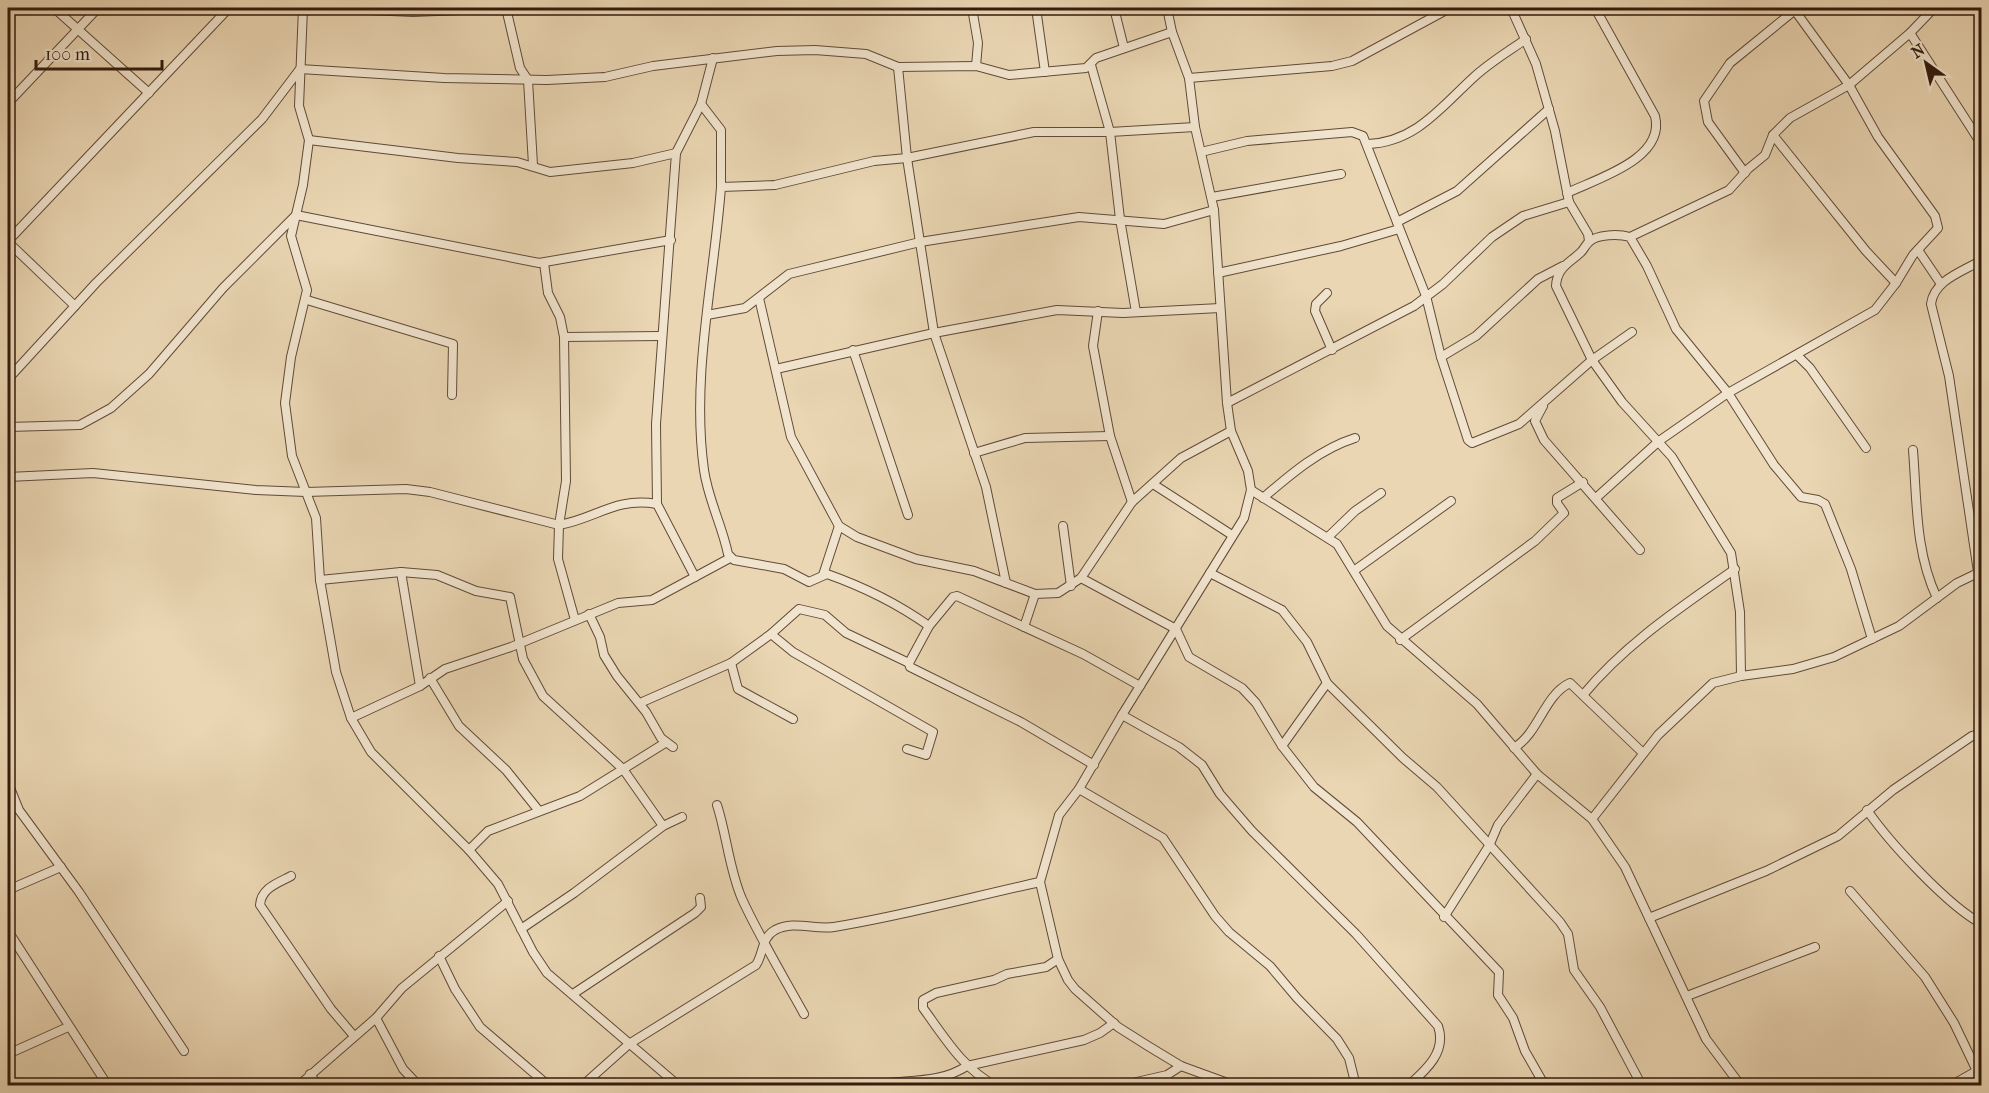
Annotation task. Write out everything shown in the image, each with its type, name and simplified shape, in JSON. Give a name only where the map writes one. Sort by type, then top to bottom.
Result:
[{"type":"street","points":[[54,8],[148,93]]},
{"type":"street","points":[[8,103],[98,8]]},
{"type":"street","points":[[75,306],[8,242],[229,8]]},
{"type":"street","points":[[303,8],[299,106],[309,140],[291,236],[305,282],[306,300],[291,357],[285,403],[292,456],[316,518],[320,580],[336,672],[351,718],[362,738],[380,762],[469,850],[508,901],[521,929],[547,973],[679,1086]]},
{"type":"street","points":[[324,8],[413,12],[508,8],[520,68],[528,80],[533,165]]},
{"type":"street","points":[[972,8],[978,43],[976,66]]},
{"type":"street","points":[[1036,8],[1045,72]]},
{"type":"street","points":[[1114,8],[1124,48]]},
{"type":"street","points":[[1167,8],[1172,32],[1189,78],[1196,127],[1212,197],[1227,403],[1231,430],[1248,471],[1251,490],[1244,518],[1122,715],[1094,765],[1059,815],[1040,882],[1058,959],[1071,984],[1114,1023],[1181,1066],[1236,1086]]},
{"type":"street","points":[[1318,8],[1328,8]]},
{"type":"street","points":[[1428,8],[1434,16]]},
{"type":"street","points":[[1189,78],[1332,66],[1352,61],[1450,8]]},
{"type":"street","points":[[1511,8],[1526,39],[1549,109],[1568,198],[1588,234],[1589,241]]},
{"type":"street","points":[[1227,403],[1414,306],[1512,223],[1568,198],[1636,160],[1651,145],[1656,131],[1655,116],[1595,8]]},
{"type":"street","points":[[1596,498],[1659,441],[1728,393],[1875,310],[1918,250],[1934,235],[1938,222],[1878,137],[1849,85],[1797,8],[1730,63],[1704,101],[1708,122],[1745,173]]},
{"type":"street","points":[[1441,357],[1476,336],[1538,279],[1563,266],[1580,253],[1589,241],[1610,235],[1630,237],[1723,194],[1765,155],[1773,135],[1790,118],[1849,85],[1910,33],[1934,8]]},
{"type":"street","points":[[300,69],[444,78],[528,80],[605,76],[653,66],[777,51],[840,51],[866,54],[898,67],[976,66],[1009,75],[1086,68],[1096,58],[1172,32]]},
{"type":"street","points":[[1910,33],[1982,145]]},
{"type":"street","points":[[1368,144],[1402,137],[1421,127],[1474,76],[1526,39]]},
{"type":"street","points":[[695,577],[657,504],[656,424],[676,153],[701,104],[713,58]]},
{"type":"street","points":[[1091,65],[1110,132],[1120,219],[1136,312]]},
{"type":"street","points":[[898,67],[907,158],[934,333],[996,524],[1006,583]]},
{"type":"street","points":[[8,379],[75,306],[262,119],[300,69]]},
{"type":"street","points":[[701,104],[721,130],[721,187],[701,367],[704,471],[730,558]]},
{"type":"street","points":[[1218,273],[1341,246],[1398,225],[1457,191],[1549,109]]},
{"type":"street","points":[[721,187],[775,185],[874,161],[907,158],[1034,132],[1110,132],[1196,127]]},
{"type":"street","points":[[1201,152],[1247,141],[1359,132],[1368,144],[1426,296],[1441,357],[1470,442],[1474,443],[1506,431],[1544,405],[1592,360],[1632,332]]},
{"type":"street","points":[[1773,135],[1866,250],[1896,283]]},
{"type":"street","points":[[309,140],[533,165],[550,172],[633,163],[676,153]]},
{"type":"street","points":[[1212,197],[1341,174]]},
{"type":"street","points":[[707,315],[745,308],[789,274],[920,242],[1079,217],[1164,224],[1214,210]]},
{"type":"street","points":[[296,215],[544,263],[671,240]]},
{"type":"street","points":[[8,427],[80,425],[111,408],[149,374],[223,288],[296,215]]},
{"type":"street","points":[[1630,237],[1647,266],[1676,329],[1728,393],[1795,493],[1825,504],[1851,568],[1872,639]]},
{"type":"street","points":[[1918,250],[1941,284]]},
{"type":"street","points":[[1592,819],[1658,735],[1713,683],[1741,676],[1793,669],[1834,657],[1899,626],[1937,598],[1980,571],[1949,376],[1931,304],[1933,294],[1941,284],[1982,260]]},
{"type":"street","points":[[544,263],[548,293],[560,317],[564,337],[566,481],[559,525],[560,570],[575,620]]},
{"type":"street","points":[[1563,266],[1556,277],[1556,286],[1592,360],[1622,402],[1672,457],[1725,540],[1735,569],[1740,612],[1741,676]]},
{"type":"street","points":[[1327,293],[1316,304],[1315,311],[1332,350]]},
{"type":"street","points":[[759,298],[791,437],[839,526],[867,541],[916,559],[974,572],[1035,594],[1058,593],[1081,578],[1132,502],[1181,458],[1231,430]]},
{"type":"street","points":[[306,300],[453,344],[452,395]]},
{"type":"street","points":[[776,369],[934,333],[1058,310],[1136,312],[1220,308]]},
{"type":"street","points":[[1098,311],[1093,346],[1110,436],[1132,502]]},
{"type":"street","points":[[564,337],[661,336]]},
{"type":"street","points":[[853,351],[908,515]]},
{"type":"street","points":[[1797,355],[1810,368],[1866,448]]},
{"type":"street","points":[[1544,405],[1536,423],[1547,444],[1583,482],[1640,550]]},
{"type":"street","points":[[974,453],[1025,438],[1110,436]]},
{"type":"street","points":[[1263,498],[1289,476],[1337,443],[1354,438]]},
{"type":"street","points":[[1913,450],[1916,517],[1930,584],[1937,598]]},
{"type":"street","points":[[8,477],[93,473],[256,490],[306,492],[406,489],[430,492],[559,525],[625,502],[657,504]]},
{"type":"street","points":[[1400,640],[1535,541],[1564,513],[1557,503],[1557,498],[1583,482]]},
{"type":"street","points":[[1153,484],[1232,536]]},
{"type":"street","points":[[1251,490],[1328,537],[1354,570],[1387,626],[1400,640],[1477,704],[1537,774],[1592,819],[1618,855],[1706,1040],[1741,1086]]},
{"type":"street","points":[[1328,537],[1354,511],[1381,493]]},
{"type":"street","points":[[1354,570],[1451,501]]},
{"type":"street","points":[[823,575],[839,526]]},
{"type":"street","points":[[1063,526],[1071,586]]},
{"type":"street","points":[[351,718],[420,686],[445,669],[521,643],[624,601],[652,600],[730,558],[784,569],[809,582],[823,575],[857,585],[907,610],[929,626]]},
{"type":"street","points":[[1582,695],[1645,631],[1735,569]]},
{"type":"street","points":[[320,580],[400,572],[437,575],[476,591],[510,597],[524,659],[543,696],[623,769],[663,826]]},
{"type":"street","points":[[400,572],[420,686]]},
{"type":"street","points":[[1210,573],[1282,610],[1307,642],[1327,683],[1403,758],[1437,787],[1567,932],[1575,970],[1600,1006],[1642,1086]]},
{"type":"street","points":[[1081,578],[1176,629],[1190,657],[1242,688],[1250,696],[1282,746],[1323,796],[1357,822],[1408,874],[1444,917],[1499,972],[1498,995],[1513,1018],[1525,1051],[1545,1086]]},
{"type":"street","points":[[1024,627],[1035,594]]},
{"type":"street","points":[[909,663],[929,626],[953,597],[957,596],[1083,654],[1140,686]]},
{"type":"street","points":[[640,704],[731,663],[771,634],[795,611],[803,608],[825,615],[846,633],[909,663],[910,667],[1021,722],[1094,765]]},
{"type":"street","points":[[589,614],[600,637],[604,655],[616,676],[640,704],[665,743],[673,747]]},
{"type":"street","points":[[771,634],[793,652],[933,732],[926,755],[907,749]]},
{"type":"street","points":[[731,663],[738,689],[793,719]]},
{"type":"street","points":[[430,678],[452,718],[506,770],[539,811]]},
{"type":"street","points":[[1282,746],[1327,683]]},
{"type":"street","points":[[1514,748],[1527,737],[1544,711],[1568,683],[1572,683],[1643,753]]},
{"type":"street","points":[[1122,715],[1179,747],[1202,765],[1220,794],[1252,831],[1356,934],[1438,1026],[1441,1036],[1439,1051],[1426,1070],[1408,1086]]},
{"type":"street","points":[[1648,918],[1766,872],[1838,836],[1867,810],[1972,736],[1982,733]]},
{"type":"street","points":[[469,850],[488,831],[580,796],[665,743]]},
{"type":"street","points":[[1444,917],[1489,846],[1498,825],[1537,774]]},
{"type":"street","points":[[8,783],[19,810],[61,867],[184,1051]]},
{"type":"street","points":[[1079,789],[1163,838],[1215,916],[1229,932],[1270,966],[1337,1039],[1349,1058],[1356,1086]]},
{"type":"street","points":[[717,806],[724,827],[732,869],[742,899],[804,1014]]},
{"type":"street","points":[[1867,810],[1883,833],[1943,894],[1968,917],[1982,924]]},
{"type":"street","points":[[521,929],[574,893],[663,826],[682,817]]},
{"type":"street","points":[[8,890],[61,867]]},
{"type":"street","points":[[291,876],[266,891],[261,897],[260,905],[337,1016],[354,1036]]},
{"type":"street","points":[[582,1086],[629,1044],[750,969],[760,959],[764,940],[773,931],[789,925],[830,927],[973,900],[1040,882]]},
{"type":"street","points":[[1850,891],[1925,977],[1954,1023],[1979,1070],[1950,1086]]},
{"type":"street","points":[[573,994],[695,913],[701,907],[700,898]]},
{"type":"street","points":[[297,1086],[376,1018],[402,988],[508,901]]},
{"type":"street","points":[[8,931],[108,1086]]},
{"type":"street","points":[[1687,996],[1815,947]]},
{"type":"street","points":[[439,956],[460,996],[480,1027],[549,1086]]},
{"type":"street","points":[[996,1086],[976,1076],[967,1066],[923,1008],[923,1000],[936,993],[994,980],[1007,974],[1046,967],[1058,959]]},
{"type":"street","points":[[376,1018],[402,1069],[419,1086]]},
{"type":"street","points":[[869,1086],[923,1081],[959,1071],[967,1066],[1084,1040],[1100,1034],[1114,1023]]},
{"type":"street","points":[[8,1054],[68,1027]]},
{"type":"street","points":[[1119,1086],[1167,1075],[1181,1066]]},
{"type":"street","points":[[310,1074],[318,1086]]}]
